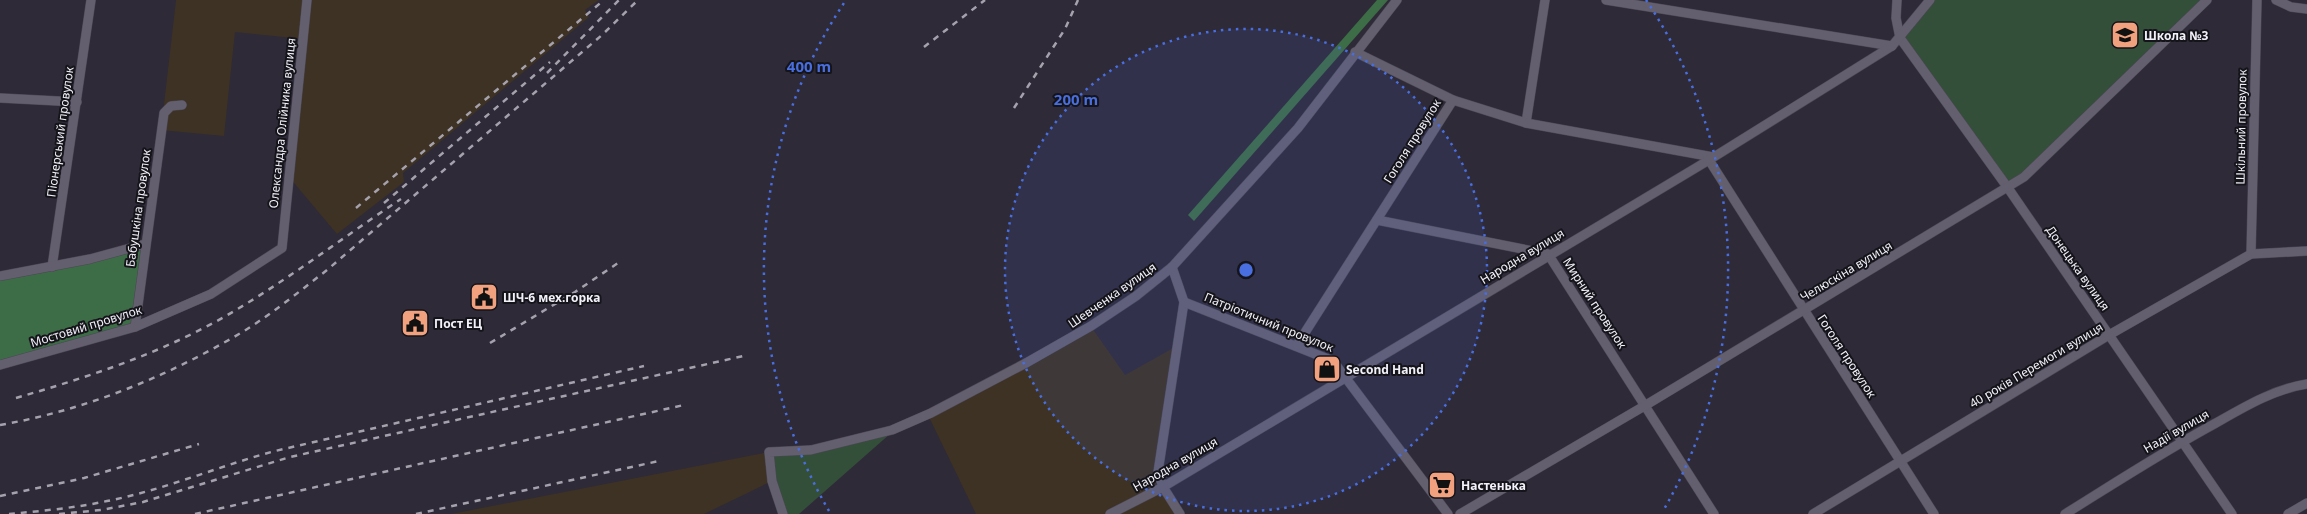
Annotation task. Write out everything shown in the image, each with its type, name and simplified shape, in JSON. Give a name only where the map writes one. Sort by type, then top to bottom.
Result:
[{"type":"street","name":"Піонерський провулок","points":[[52,267],[91,0]]},
{"type":"street","name":"Олександра Олійника вулиця","points":[[282,248],[307,0]]},
{"type":"street","name":"Шевченка вулиця","points":[[783,514],[772,481],[769,452],[811,450],[892,430],[931,413],[1091,326],[1136,296],[1172,267],[1298,128],[1397,0]]},
{"type":"street","points":[[1526,123],[1545,0]]},
{"type":"street","points":[[1606,0],[1892,46]]},
{"type":"street","points":[[1896,0],[1896,18],[1900,38]]},
{"type":"street","name":"Народна вулиця","points":[[1110,514],[1163,488],[1548,254],[1711,158],[1892,46],[1930,0]]},
{"type":"street","name":"Челюскіна вулиця","points":[[1460,514],[1646,406],[2024,178],[2207,0]]},
{"type":"street","name":"Шкільний провулок","points":[[2251,254],[2257,0]]},
{"type":"street","points":[[2276,0],[2291,7],[2307,9]]},
{"type":"street","name":"Донецька вулиця","points":[[1900,38],[2008,188],[2232,514]]},
{"type":"street","points":[[1355,52],[1453,100]]},
{"type":"street","points":[[0,98],[77,102]]},
{"type":"street","name":"Гоголя провулок","points":[[1297,345],[1453,100],[1526,123],[1711,158],[1804,311],[1934,514]]},
{"type":"street","name":"Бабушкіна провулок","points":[[136,327],[145,244],[164,113],[171,106],[182,105]]},
{"type":"street","name":"Мирний провулок","points":[[1376,220],[1548,254],[1714,514]]},
{"type":"street","points":[[0,276],[52,267],[145,244]]},
{"type":"street","name":"Мостовий провулок","points":[[0,365],[136,327],[211,294],[282,248]]},
{"type":"street","name":"40 років Перемоги вулиця","points":[[1812,514],[2109,335],[2251,254],[2307,251]]},
{"type":"street","name":"Патріотичний провулок","points":[[1172,267],[1184,302],[1158,472],[1163,488],[1180,514]]},
{"type":"street","name":"Патріотичний провулок","points":[[1184,302],[1334,361],[1448,514]]},
{"type":"street","name":"Надії вулиця","points":[[2064,514],[2182,441],[2244,407],[2275,393],[2307,384]]},
{"type":"street","points":[[2288,514],[2307,503]]},
{"type":"shaded area","points":[[176,0],[599,0],[585,10],[589,17],[403,173],[404,182],[337,234],[289,177],[303,39],[235,32],[224,136],[161,130]]},
{"type":"shaded area","points":[[1092,328],[1125,375],[1177,346],[1158,472],[1180,514],[976,514],[929,417]]},
{"type":"shaded area","points":[[769,452],[772,481],[704,514],[451,514]]},
{"type":"green space","points":[[1377,0],[1388,0],[1194,221],[1188,215]]},
{"type":"green space","points":[[1930,0],[2207,0],[2008,188],[1900,38]]},
{"type":"green space","points":[[145,244],[135,327],[0,365],[0,276]]},
{"type":"green space","points":[[891,433],[799,514],[783,514],[769,452],[811,450]]},
{"type":"railway","points":[[356,208],[604,0]]},
{"type":"railway","points":[[547,73],[619,0]]},
{"type":"railway","points":[[0,425],[95,401],[157,377],[216,347],[255,324],[327,270],[602,35],[638,0]]},
{"type":"railway","points":[[924,47],[985,0]]},
{"type":"railway","points":[[1014,108],[1065,29],[1078,0]]},
{"type":"railway","points":[[384,203],[550,62]]},
{"type":"railway","points":[[16,398],[123,364],[199,330],[269,289],[401,199]]},
{"type":"railway","points":[[490,343],[575,292],[621,261]]},
{"type":"railway","points":[[59,514],[101,510],[143,502],[290,457],[748,355]]},
{"type":"railway","points":[[9,514],[70,507],[128,496],[275,451],[644,366]]},
{"type":"railway","points":[[195,514],[684,405]]},
{"type":"railway","points":[[0,496],[84,478],[199,444]]},
{"type":"railway","points":[[416,514],[659,461]]},
{"type":"place","name":"Школа №3","points":[[2125,35]]},
{"type":"place","name":"ШЧ-6 мех.горка","points":[[484,297]]},
{"type":"place","name":"Пост ЕЦ","points":[[415,323]]},
{"type":"place","name":"Second Hand","points":[[1327,369]]},
{"type":"place","name":"Настенька","points":[[1442,485]]}]
